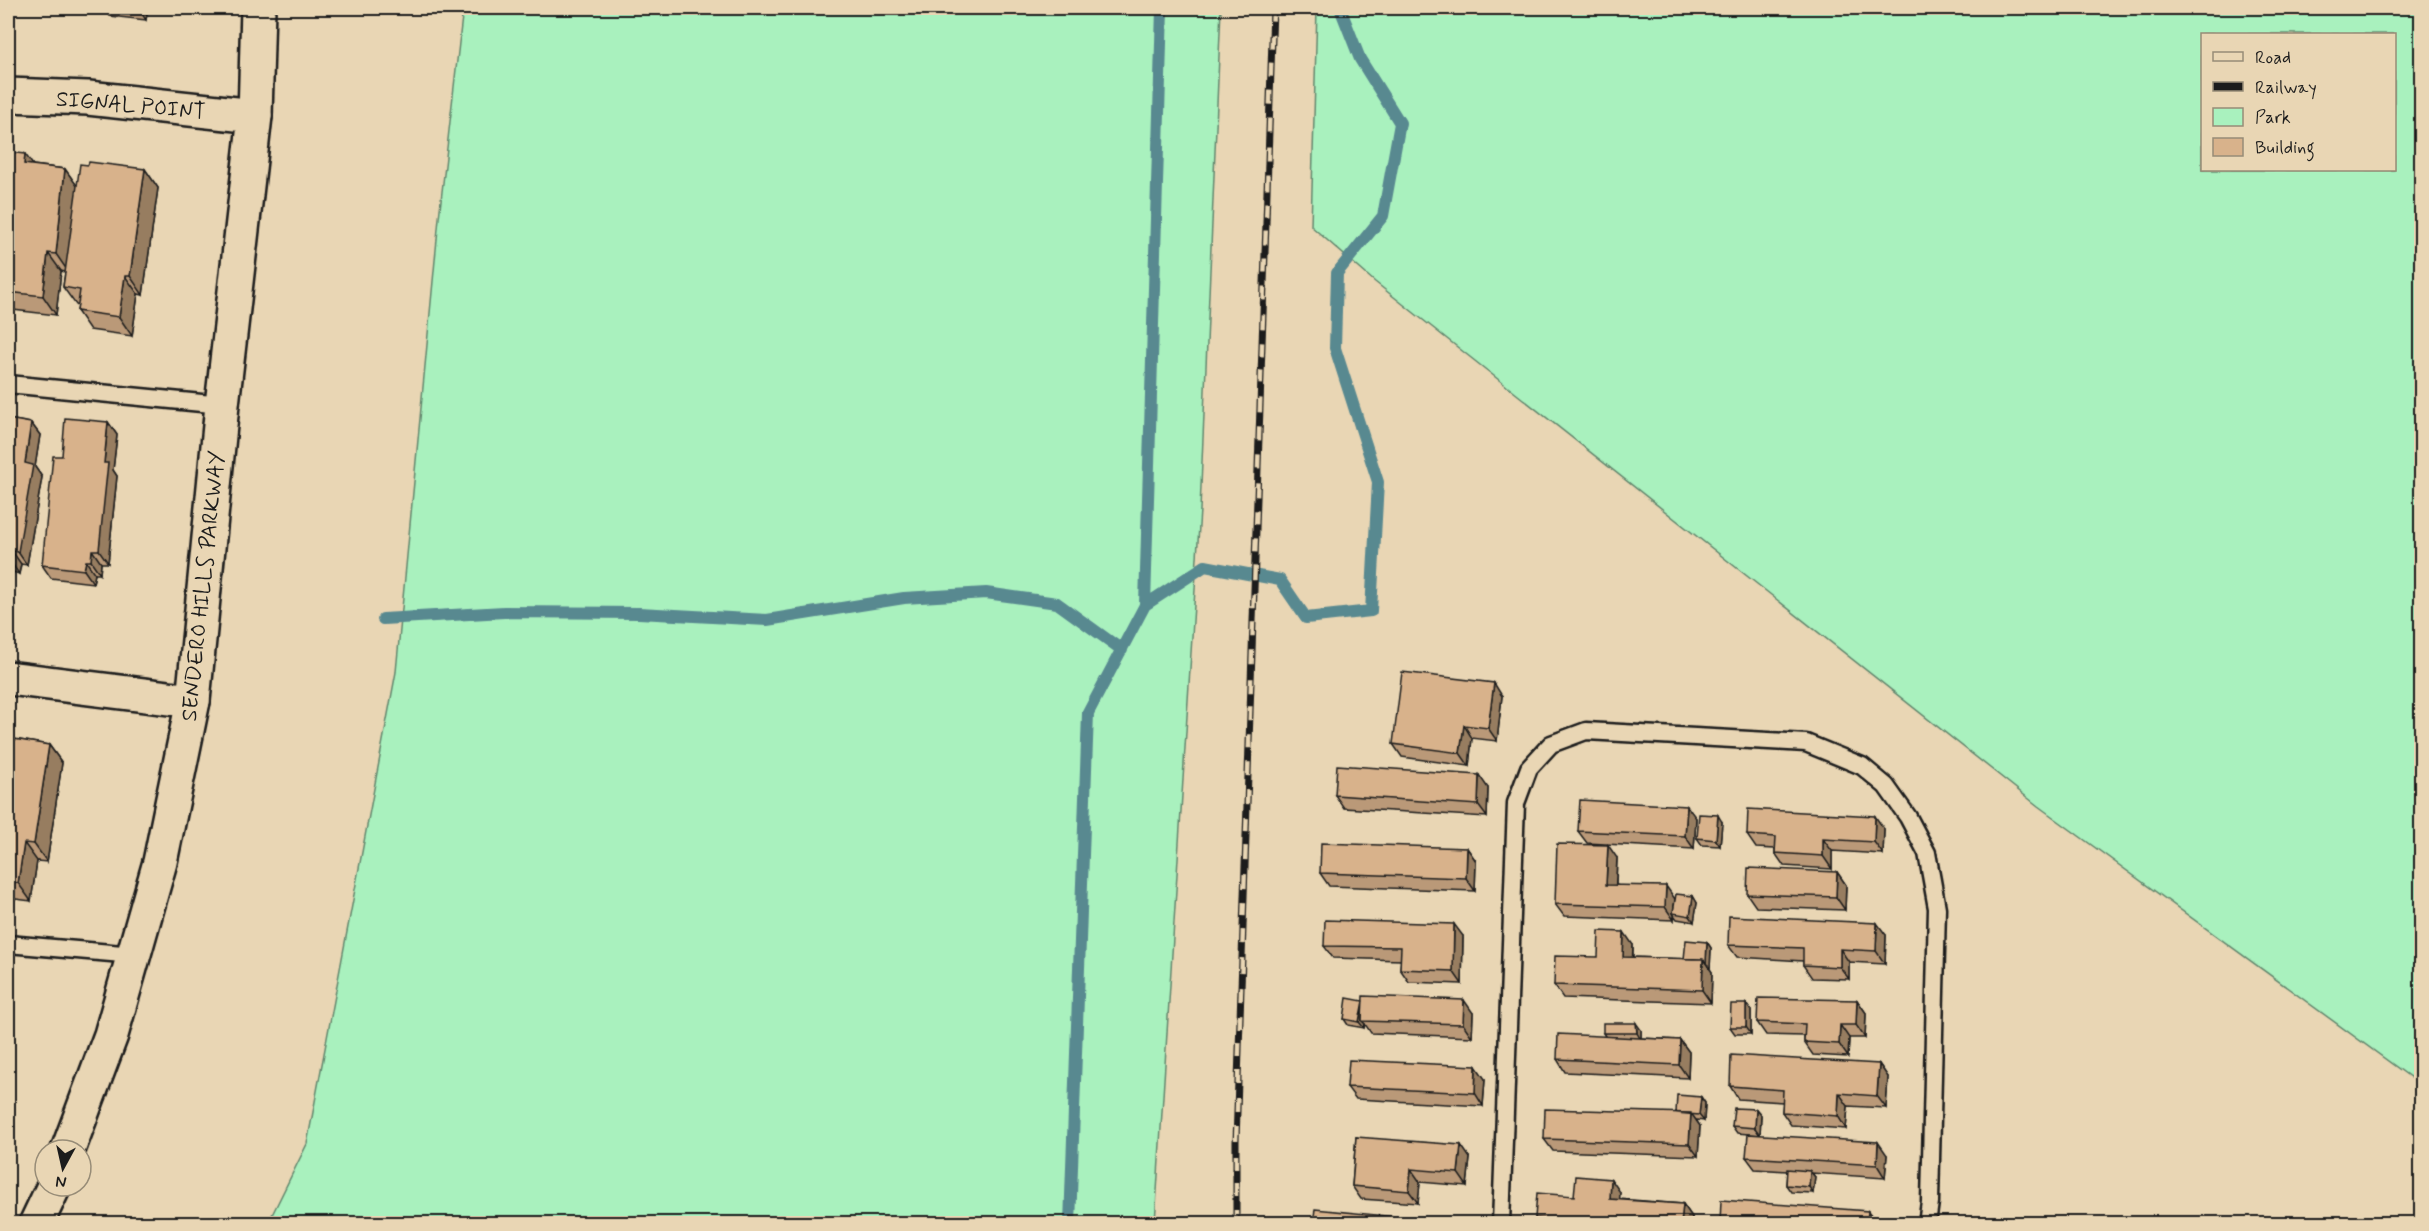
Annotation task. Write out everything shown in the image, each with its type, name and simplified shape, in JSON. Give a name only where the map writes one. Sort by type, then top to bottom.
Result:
[{"type":"street","name":"SENDERO HILLS PARKWAY","points":[[72,1138],[111,1035],[160,862],[192,701],[222,405],[255,116],[258,8]]},
{"type":"street","name":"SIGNAL POINT","points":[[8,95],[88,98],[255,116]]},
{"type":"street","points":[[8,678],[192,701]]},
{"type":"street","points":[[36,1224],[48,1198]]},
{"type":"lane","points":[[8,384],[222,405]]},
{"type":"lane","points":[[1501,1224],[1516,803],[1529,768],[1551,744],[1586,731],[1806,743],[1862,766],[1886,786],[1908,817],[1928,853],[1936,908],[1930,1202],[1927,1224]]},
{"type":"lane","points":[[8,944],[134,955]]},
{"type":"green space","points":[[463,8],[1221,8],[1200,510],[1155,1223],[268,1223],[307,1144],[396,672],[439,218]]},
{"type":"green space","points":[[1317,8],[2421,8],[2421,1085],[2038,806],[1375,282],[1311,226]]},
{"type":"building","points":[[8,152],[25,154],[24,164],[65,169],[56,254],[48,253],[43,296],[8,292]]},
{"type":"building","points":[[89,162],[145,169],[130,276],[125,276],[119,317],[77,311],[80,290],[63,287],[80,164],[88,165]]},
{"type":"building","points":[[65,418],[108,422],[104,463],[108,463],[99,550],[92,550],[91,561],[86,561],[84,570],[42,565],[53,456],[62,456]]},
{"type":"building","points":[[8,419],[31,423],[25,463],[33,465],[18,552],[12,551],[10,561],[8,560]]},
{"type":"building","points":[[1402,672],[1494,683],[1488,728],[1464,725],[1460,753],[1393,744]]},
{"type":"building","points":[[8,738],[49,745],[34,844],[24,843],[18,883],[8,881]]},
{"type":"building","points":[[1337,765],[1479,775],[1478,805],[1335,795]]},
{"type":"building","points":[[1580,800],[1687,806],[1685,836],[1578,831]]},
{"type":"building","points":[[1748,809],[1875,816],[1874,842],[1823,839],[1823,856],[1775,853],[1776,837],[1747,835]]},
{"type":"building","points":[[1699,814],[1718,815],[1716,840],[1697,838]]},
{"type":"building","points":[[1321,843],[1467,848],[1466,878],[1320,873]]},
{"type":"building","points":[[1557,844],[1608,845],[1606,885],[1666,886],[1665,907],[1555,904]]},
{"type":"building","points":[[1748,868],[1837,872],[1836,897],[1747,894]]},
{"type":"building","points":[[1676,894],[1693,896],[1690,916],[1673,913]]},
{"type":"building","points":[[1729,916],[1877,923],[1876,951],[1840,949],[1840,967],[1803,965],[1803,948],[1728,945]]},
{"type":"building","points":[[1325,920],[1454,924],[1453,971],[1400,969],[1401,947],[1324,946]]},
{"type":"building","points":[[1599,931],[1624,932],[1623,957],[1703,959],[1702,990],[1554,985],[1555,956],[1598,957]]},
{"type":"building","points":[[1686,940],[1707,942],[1706,963],[1703,959],[1684,959]]},
{"type":"building","points":[[1363,996],[1464,1000],[1463,1024],[1362,1021]]},
{"type":"building","points":[[1347,998],[1363,1001],[1359,1022],[1344,1019]]},
{"type":"building","points":[[1758,998],[1857,1000],[1856,1025],[1840,1025],[1839,1044],[1804,1042],[1805,1024],[1757,1022]]},
{"type":"building","points":[[1731,1004],[1746,1004],[1746,1027],[1730,1027]]},
{"type":"building","points":[[1603,1023],[1636,1023],[1637,1033],[1603,1033]]},
{"type":"building","points":[[1558,1034],[1680,1040],[1679,1065],[1557,1059]]},
{"type":"building","points":[[1731,1055],[1879,1064],[1877,1096],[1839,1093],[1838,1116],[1782,1112],[1783,1090],[1730,1086]]},
{"type":"building","points":[[1349,1060],[1476,1066],[1475,1093],[1347,1087]]},
{"type":"building","points":[[1677,1095],[1701,1097],[1699,1115],[1676,1113]]},
{"type":"building","points":[[1734,1108],[1756,1109],[1755,1128],[1732,1126]]},
{"type":"building","points":[[1545,1109],[1691,1113],[1689,1144],[1544,1139]]},
{"type":"building","points":[[1748,1134],[1878,1142],[1877,1165],[1746,1157]]},
{"type":"building","points":[[1356,1137],[1461,1145],[1458,1173],[1411,1169],[1409,1191],[1352,1186]]},
{"type":"building","points":[[1787,1169],[1810,1171],[1809,1187],[1786,1185]]},
{"type":"building","points":[[1576,1176],[1611,1179],[1610,1199],[1683,1204],[1681,1224],[1615,1224],[1535,1218],[1537,1193],[1574,1196]]},
{"type":"building","points":[[1721,1200],[1868,1211],[1867,1224],[1720,1224]]},
{"type":"building","points":[[1315,1209],[1457,1223],[1313,1224]]},
{"type":"waterway","points":[[1070,1224],[1088,713],[1145,605],[1162,8]]},
{"type":"waterway","points":[[1145,605],[1205,566],[1280,580],[1306,618],[1371,611],[1378,482],[1335,348],[1337,273],[1383,216],[1400,123],[1360,59],[1340,8]]},
{"type":"waterway","points":[[383,619],[504,612],[639,613],[767,620],[904,598],[986,593],[1057,603],[1122,650]]},
{"type":"railway","points":[[1236,1224],[1236,1142],[1273,8]]}]
